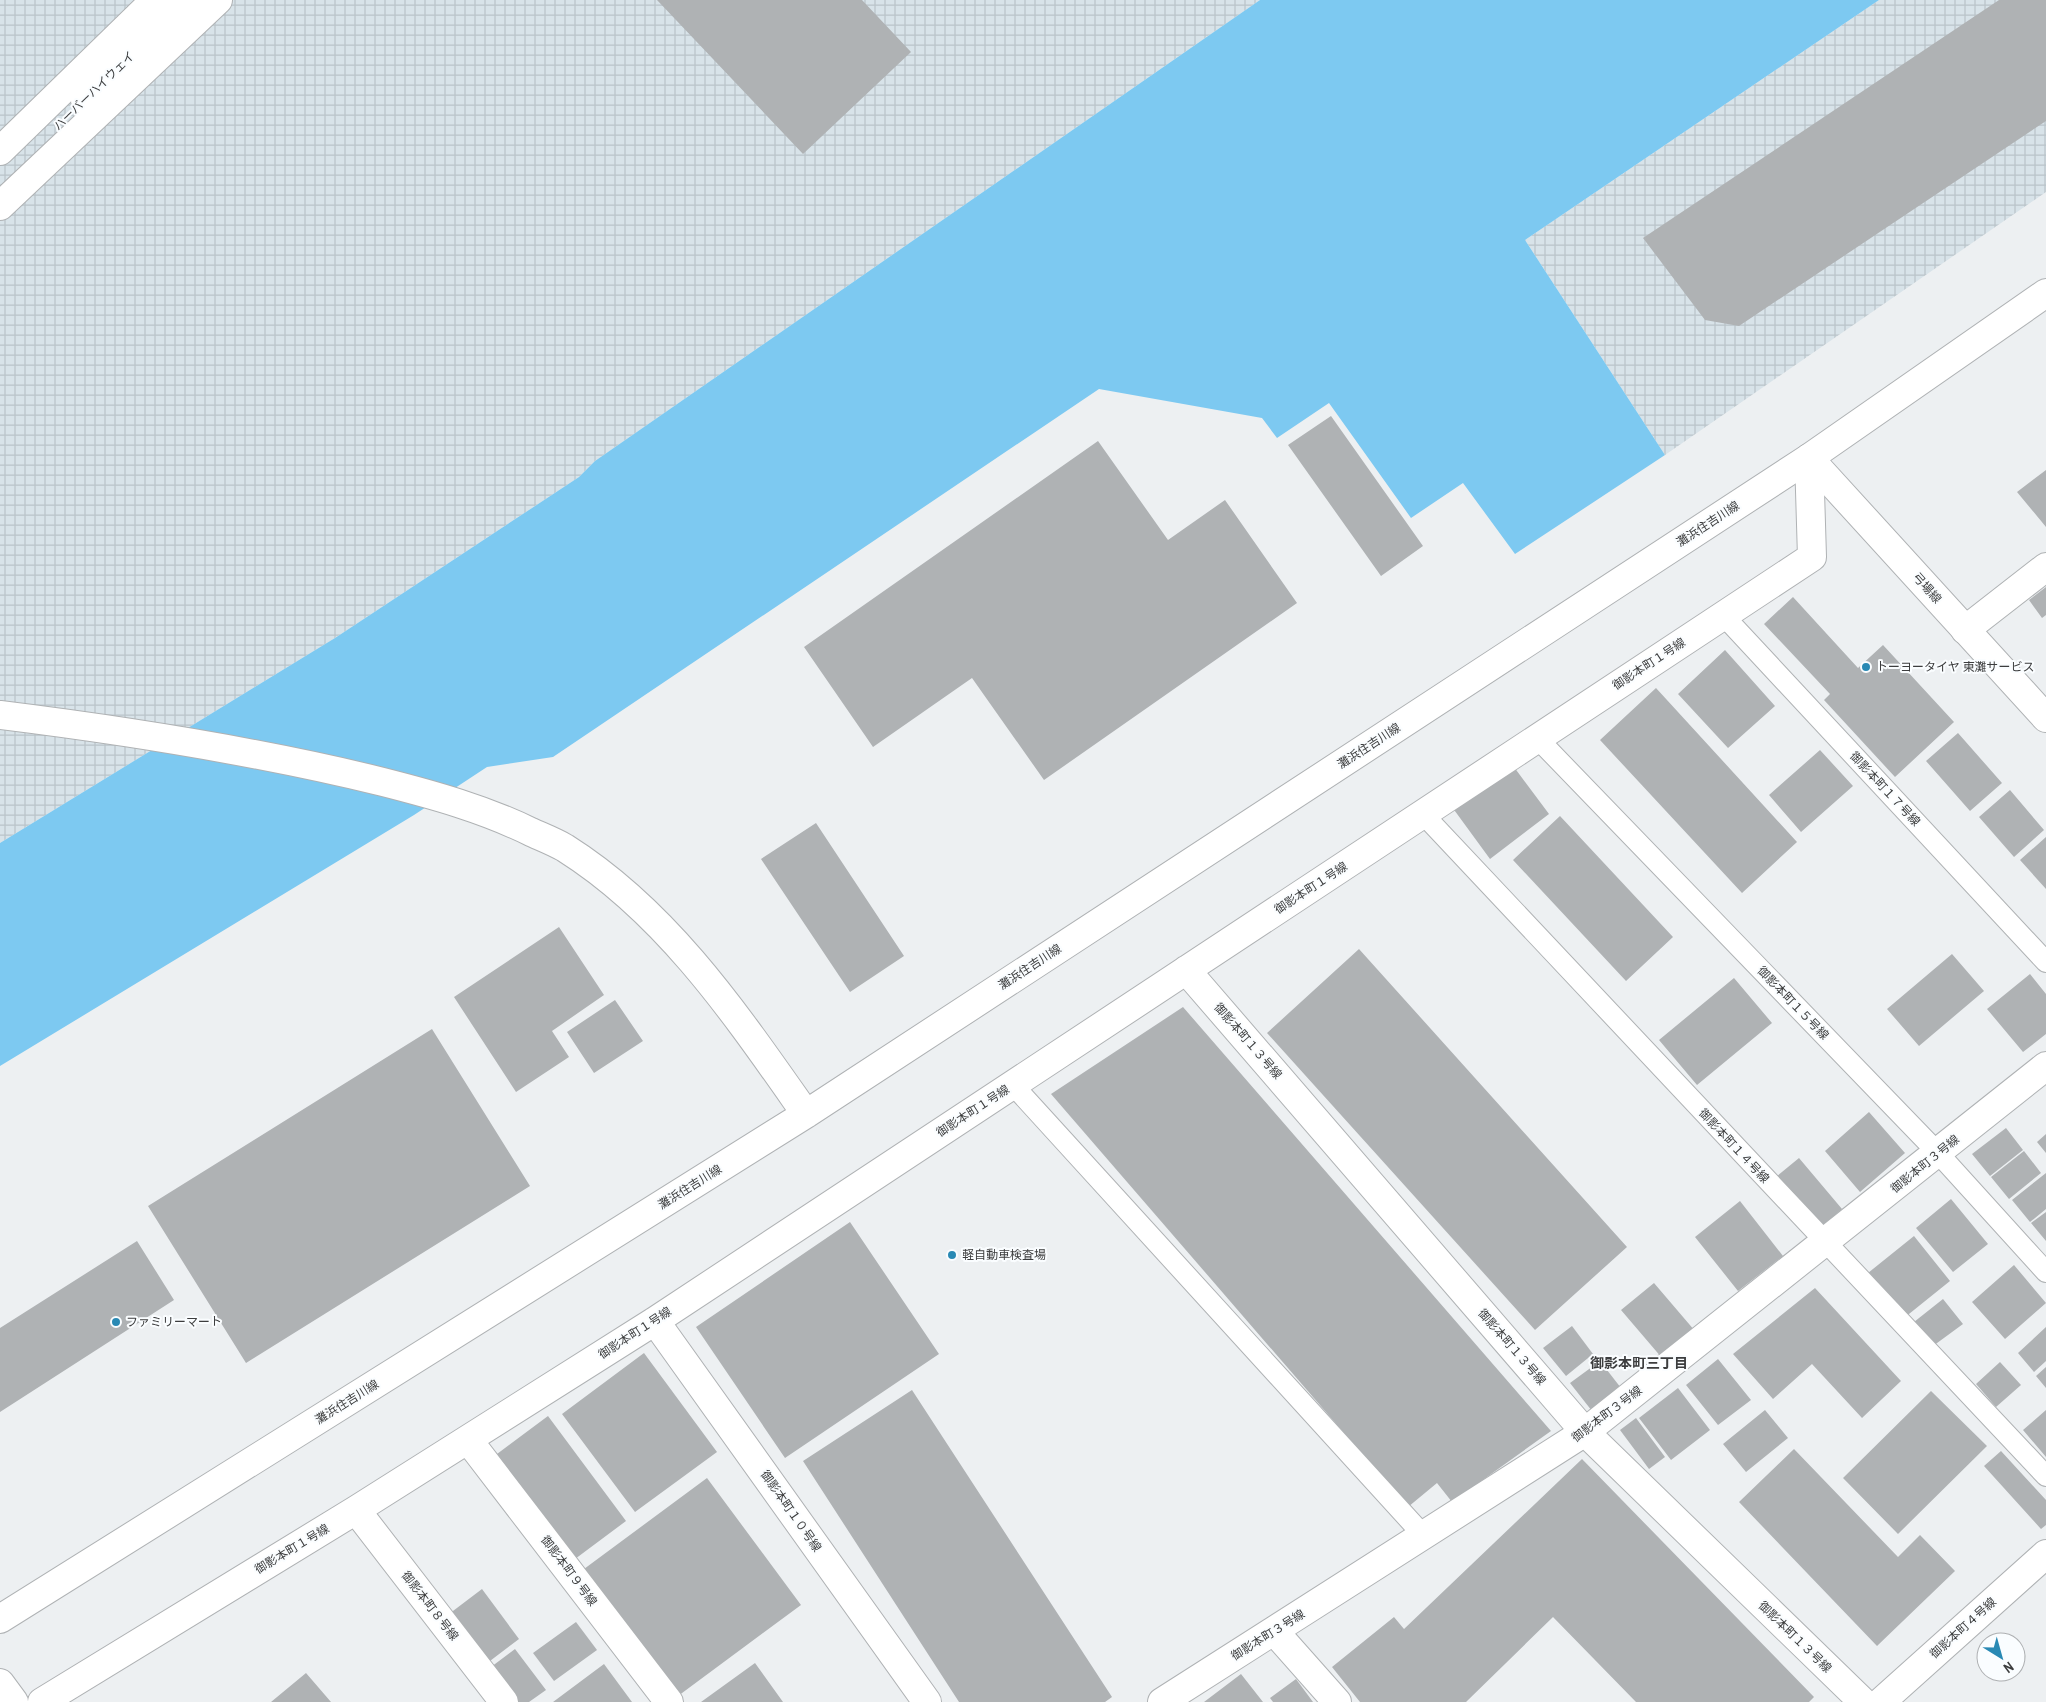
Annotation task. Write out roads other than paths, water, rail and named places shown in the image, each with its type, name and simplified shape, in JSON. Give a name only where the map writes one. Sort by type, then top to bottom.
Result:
[{"type":"street","name":"ハーバーハイウェイ","points":[[0,151],[155,0]]},
{"type":"street","name":"ハーバーハイウェイ","points":[[0,183],[188,0]]},
{"type":"street","points":[[0,206],[218,0]]},
{"type":"street","name":"灘浜住吉川線","points":[[0,1618],[806,1114],[1809,458],[2046,293]]},
{"type":"street","name":"御影本町１号線","points":[[42,1702],[469,1440],[655,1321],[1812,557],[1809,458]]},
{"type":"street","name":"弓場線","points":[[1809,458],[2046,718]]},
{"type":"street","points":[[1965,630],[2046,567]]},
{"type":"street","points":[[0,715],[85,725],[330,769],[431,794],[498,816],[564,847],[648,912],[720,996],[806,1114]]},
{"type":"street","name":"御影本町１３号線","points":[[1186,970],[1586,1432],[1863,1702]]},
{"type":"street","name":"御影本町３号線","points":[[1162,1702],[1586,1432],[2046,1066]]},
{"type":"street","name":"御影本町１０号線","points":[[655,1321],[920,1699]]},
{"type":"street","name":"御影本町９号線","points":[[469,1440],[669,1702]]},
{"type":"street","name":"御影本町８号線","points":[[356,1510],[504,1702]]},
{"type":"street","name":"御影本町４号線","points":[[1881,1702],[2046,1554]]},
{"type":"street","points":[[1274,1631],[1338,1702]]},
{"type":"street","points":[[0,1683],[14,1702]]},
{"type":"lane","name":"御影本町１７号線","points":[[1723,616],[2046,962]]},
{"type":"lane","name":"御影本町１５号線","points":[[1537,738],[1938,1153],[2046,1272]]},
{"type":"lane","name":"御影本町１４号線","points":[[1423,814],[2046,1476]]},
{"type":"lane","points":[[1013,1085],[1424,1536]]},
{"type":"water","points":[[1260,0],[1879,0],[1525,240],[1665,455],[1515,554],[1463,483],[1411,518],[1329,403],[1277,438],[1262,418],[1099,389],[553,757],[487,767],[414,815],[0,1066],[0,843],[335,638],[579,477],[595,461]]},
{"type":"place","name":"トーヨータイヤ 東灘サービス","points":[[1866,667]]},
{"type":"place","name":"軽自動車検査場","points":[[952,1255]]},
{"type":"place","name":"ファミリーマート","points":[[116,1322]]},
{"type":"district","name":"御影本町三丁目","points":[[1639,1363]]}]
